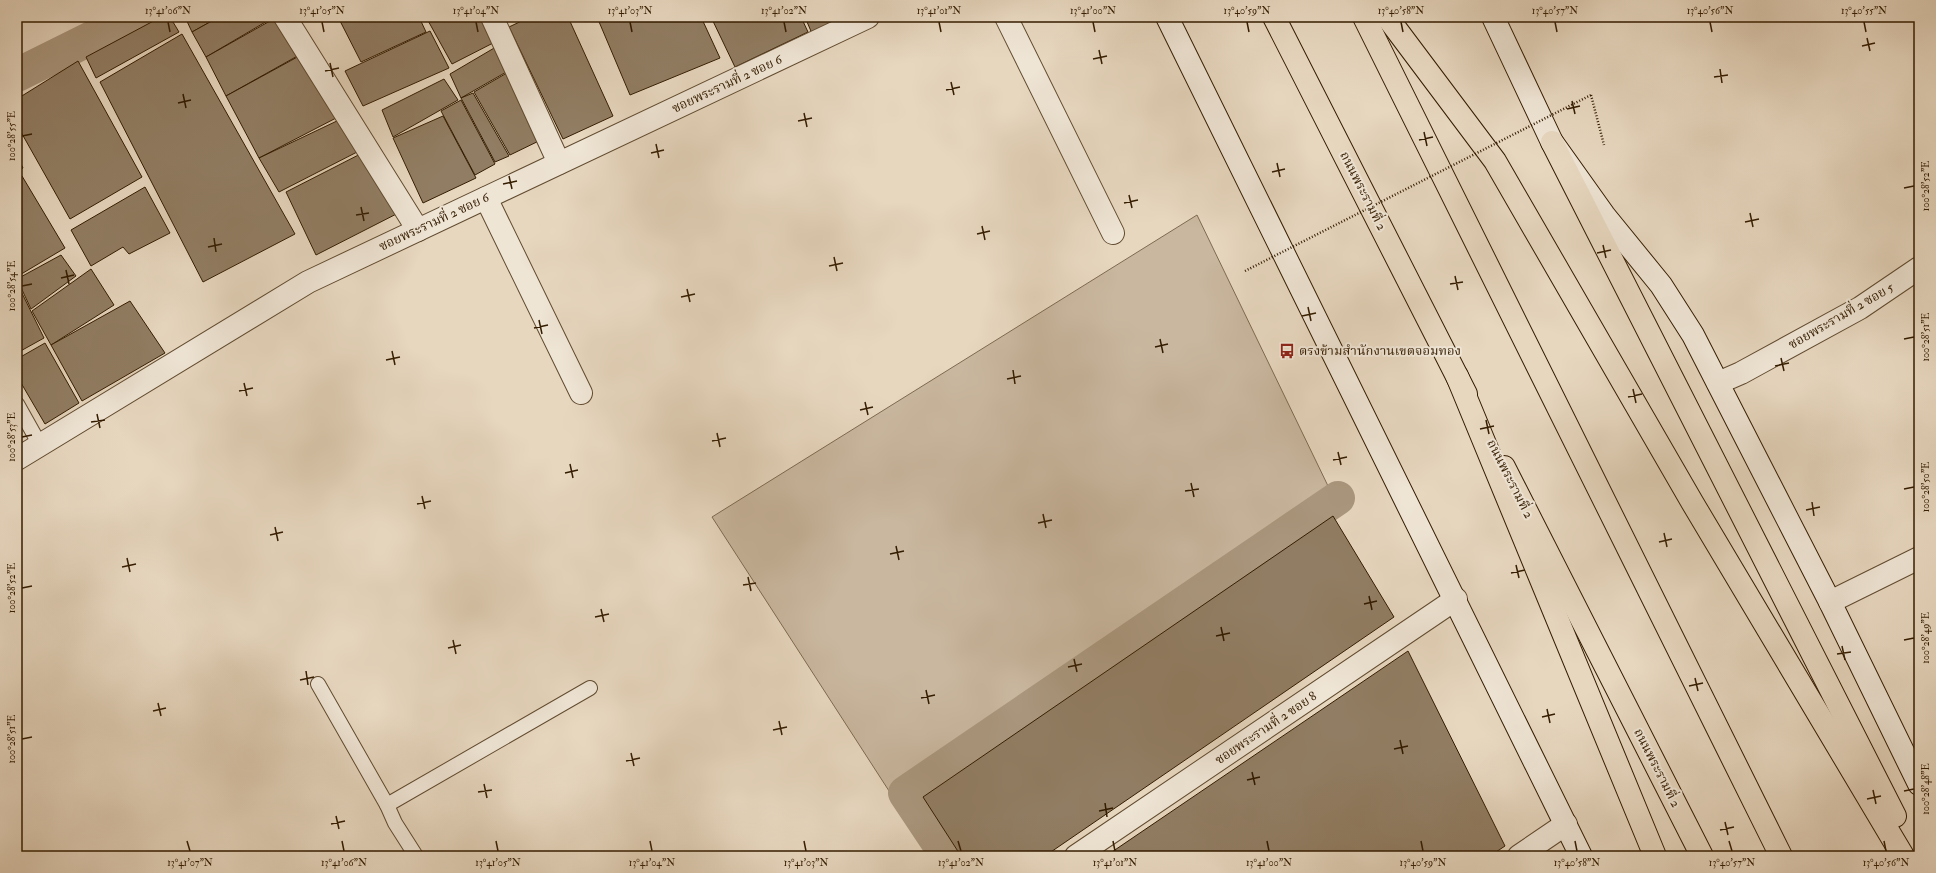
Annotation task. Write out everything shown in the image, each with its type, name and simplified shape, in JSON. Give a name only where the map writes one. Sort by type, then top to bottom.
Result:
[{"type":"main road","name":"ถนนพระรามที่ 2","points":[[1274,17],[1702,856]]},
{"type":"main road","points":[[1364,17],[1781,856]]},
{"type":"main road","points":[[1387,17],[1496,161],[1688,495],[1903,856]]},
{"type":"main road","points":[[1552,142],[1915,856]]},
{"type":"main road","points":[[1457,376],[1655,856]]},
{"type":"street","points":[[285,17],[418,230]]},
{"type":"street","points":[[492,17],[559,163]]},
{"type":"street","name":"ซอยพระรามที่ 2 ซอย 6","points":[[17,459],[308,282],[868,17]]},
{"type":"street","points":[[1006,17],[1113,233]]},
{"type":"street","points":[[1167,17],[1456,599],[1581,856]]},
{"type":"street","points":[[1493,17],[1552,142],[1604,215],[1661,285],[1693,335],[1830,602],[1919,784]]},
{"type":"street","points":[[486,198],[581,393]]},
{"type":"street","name":"ซอยพระรามที่ 2 ซอย 5","points":[[1718,383],[1741,373],[1860,308],[1919,268]]},
{"type":"street","points":[[1830,602],[1919,558]]},
{"type":"street","name":"ซอยพระรามที่ 2 ซอย 8","points":[[1076,856],[1456,599]]},
{"type":"street","points":[[1519,856],[1566,824]]},
{"type":"lane","points":[[17,404],[40,445]]},
{"type":"lane","points":[[318,684],[387,805],[395,823],[416,856]]},
{"type":"lane","points":[[387,805],[590,688]]},
{"type":"path","points":[[1245,271],[1591,95],[1604,145]]},
{"type":"shaded area","points":[[1197,215],[1329,488],[891,794],[712,517]]},
{"type":"building","points":[[161,17],[170,17],[179,32],[96,78],[86,57]]},
{"type":"building","points":[[185,17],[219,17],[192,32]]},
{"type":"building","points":[[219,17],[274,17],[206,57],[192,32]]},
{"type":"building","points":[[277,17],[301,54],[226,96],[206,57]]},
{"type":"building","points":[[338,17],[419,17],[426,32],[361,62]]},
{"type":"building","points":[[426,17],[486,17],[497,41],[452,64]]},
{"type":"building","points":[[530,17],[568,17],[613,116],[563,139],[509,27]]},
{"type":"building","points":[[597,17],[701,17],[720,58],[630,95]]},
{"type":"building","points":[[711,17],[801,17],[808,32],[735,67]]},
{"type":"building","points":[[805,17],[852,17],[813,36]]},
{"type":"building","points":[[430,31],[449,68],[363,106],[345,71]]},
{"type":"building","points":[[182,34],[295,234],[203,282],[100,82]]},
{"type":"building","points":[[501,44],[515,67],[461,98],[450,74]]},
{"type":"building","points":[[301,55],[338,117],[259,158],[226,96]]},
{"type":"building","points":[[78,61],[142,177],[70,219],[17,125],[17,99]]},
{"type":"building","points":[[512,70],[547,137],[510,155],[474,92]]},
{"type":"building","points":[[444,79],[458,100],[393,137],[382,110]]},
{"type":"building","points":[[473,93],[509,156],[495,162],[461,98]]},
{"type":"building","points":[[461,100],[495,164],[475,175],[441,111]]},
{"type":"building","points":[[443,116],[476,178],[423,203],[393,138]]},
{"type":"building","points":[[339,120],[361,150],[279,192],[259,158]]},
{"type":"building","points":[[378,145],[414,205],[316,255],[286,192]]},
{"type":"building","points":[[17,156],[23,168],[17,172]]},
{"type":"building","points":[[22,176],[65,248],[18,276],[17,179]]},
{"type":"building","points":[[145,187],[170,233],[129,254],[123,247],[91,266],[71,230]]},
{"type":"building","points":[[61,255],[76,276],[31,309],[17,279]]},
{"type":"building","points":[[91,269],[114,305],[51,345],[32,311]]},
{"type":"building","points":[[17,283],[44,338],[17,353]]},
{"type":"building","points":[[130,301],[165,353],[82,401],[51,345]]},
{"type":"building","points":[[45,343],[79,403],[45,424],[17,376],[17,359]]},
{"type":"building","points":[[1333,516],[1394,617],[1045,856],[961,856],[923,797]]},
{"type":"building","points":[[1408,651],[1505,846],[1490,856],[1106,856]]},
{"type":"waterway","points":[[17,75],[134,17]]},
{"type":"waterway","points":[[947,856],[905,793],[1338,498]]},
{"type":"place","name":"ตรงข้ามสำนักงานเขตจอมทอง","points":[[1287,351]]}]
